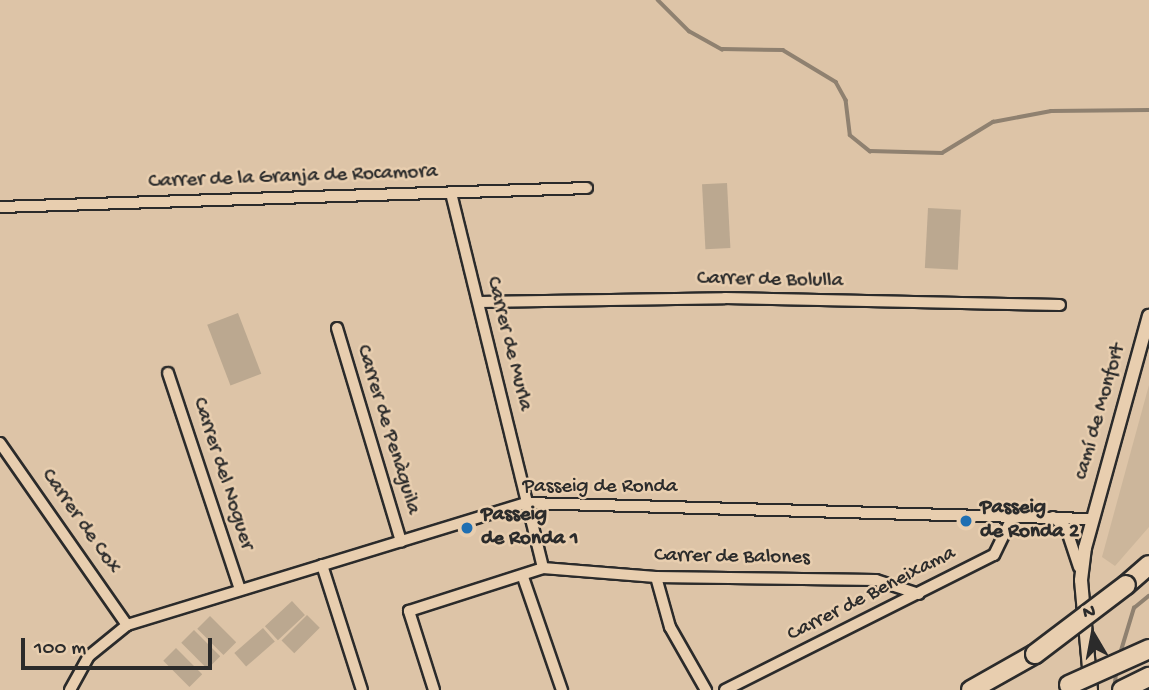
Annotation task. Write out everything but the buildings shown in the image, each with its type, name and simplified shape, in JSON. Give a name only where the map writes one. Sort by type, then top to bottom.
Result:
[{"type":"highway","points":[[971,690],[1035,654],[1149,565]]},
{"type":"highway","points":[[1064,687],[1149,649]]},
{"type":"highway","points":[[1122,690],[1149,677]]},
{"type":"street","name":"Carrer de la Granja de Rocamora","points":[[0,207],[587,188]]},
{"type":"street","name":"Carrer de Murla","points":[[451,193],[527,503]]},
{"type":"street","name":"Carrer de Bolulla","points":[[479,302],[725,298],[1060,305]]},
{"type":"street","name":"camí de Monfort","points":[[1091,690],[1081,580],[1090,519],[1149,316]]},
{"type":"street","name":"Carrer de Penàguila","points":[[337,328],[401,542]]},
{"type":"street","name":"Carrer del Noguer","points":[[169,373],[239,587]]},
{"type":"street","name":"Carrer de Cox","points":[[0,443],[127,625]]},
{"type":"street","name":"Passeig de Ronda","points":[[71,690],[89,656],[127,625],[239,587],[401,542],[527,503],[1014,514],[1090,519]]},
{"type":"street","points":[[527,503],[543,568]]},
{"type":"street","name":"Carrer de Beneixama","points":[[725,690],[994,555],[1014,514]]},
{"type":"street","points":[[1052,517],[1066,528],[1077,554],[1081,580]]},
{"type":"street","points":[[322,565],[362,690]]},
{"type":"street","name":"Carrer de Balones","points":[[434,690],[409,611],[523,577],[543,568],[656,577],[876,580],[919,594]]},
{"type":"street","points":[[523,577],[562,690]]},
{"type":"street","points":[[656,577],[670,627],[706,690]]},
{"type":"shaded area","points":[[727,183],[730,248],[705,249],[702,184]]},
{"type":"shaded area","points":[[928,208],[961,210],[958,270],[925,268]]},
{"type":"shaded area","points":[[238,313],[261,374],[230,386],[207,325]]},
{"type":"shaded area","points":[[1149,385],[1149,527],[1115,566],[1102,557]]},
{"type":"shaded area","points":[[292,601],[305,615],[278,640],[265,626]]},
{"type":"shaded area","points":[[307,615],[320,628],[294,653],[282,640]]},
{"type":"shaded area","points":[[210,616],[236,642],[223,655],[197,629]]},
{"type":"shaded area","points":[[263,628],[275,642],[246,667],[234,653]]},
{"type":"shaded area","points":[[194,630],[220,656],[207,669],[181,643]]},
{"type":"shaded area","points":[[176,648],[202,674],[189,687],[163,661]]},
{"type":"waterway","points":[[658,0],[689,31],[722,49],[783,50],[836,82],[846,100],[850,135],[870,151],[942,153],[993,122],[1051,111],[1149,110]]},
{"type":"waterway","points":[[1120,654],[1134,608],[1149,596]]},
{"type":"waterway","points":[[1114,689],[1117,668]]},
{"type":"place","name":"Passeig de Ronda 2","points":[[966,521]]},
{"type":"place","name":"Passeig de Ronda 1","points":[[467,528]]}]
